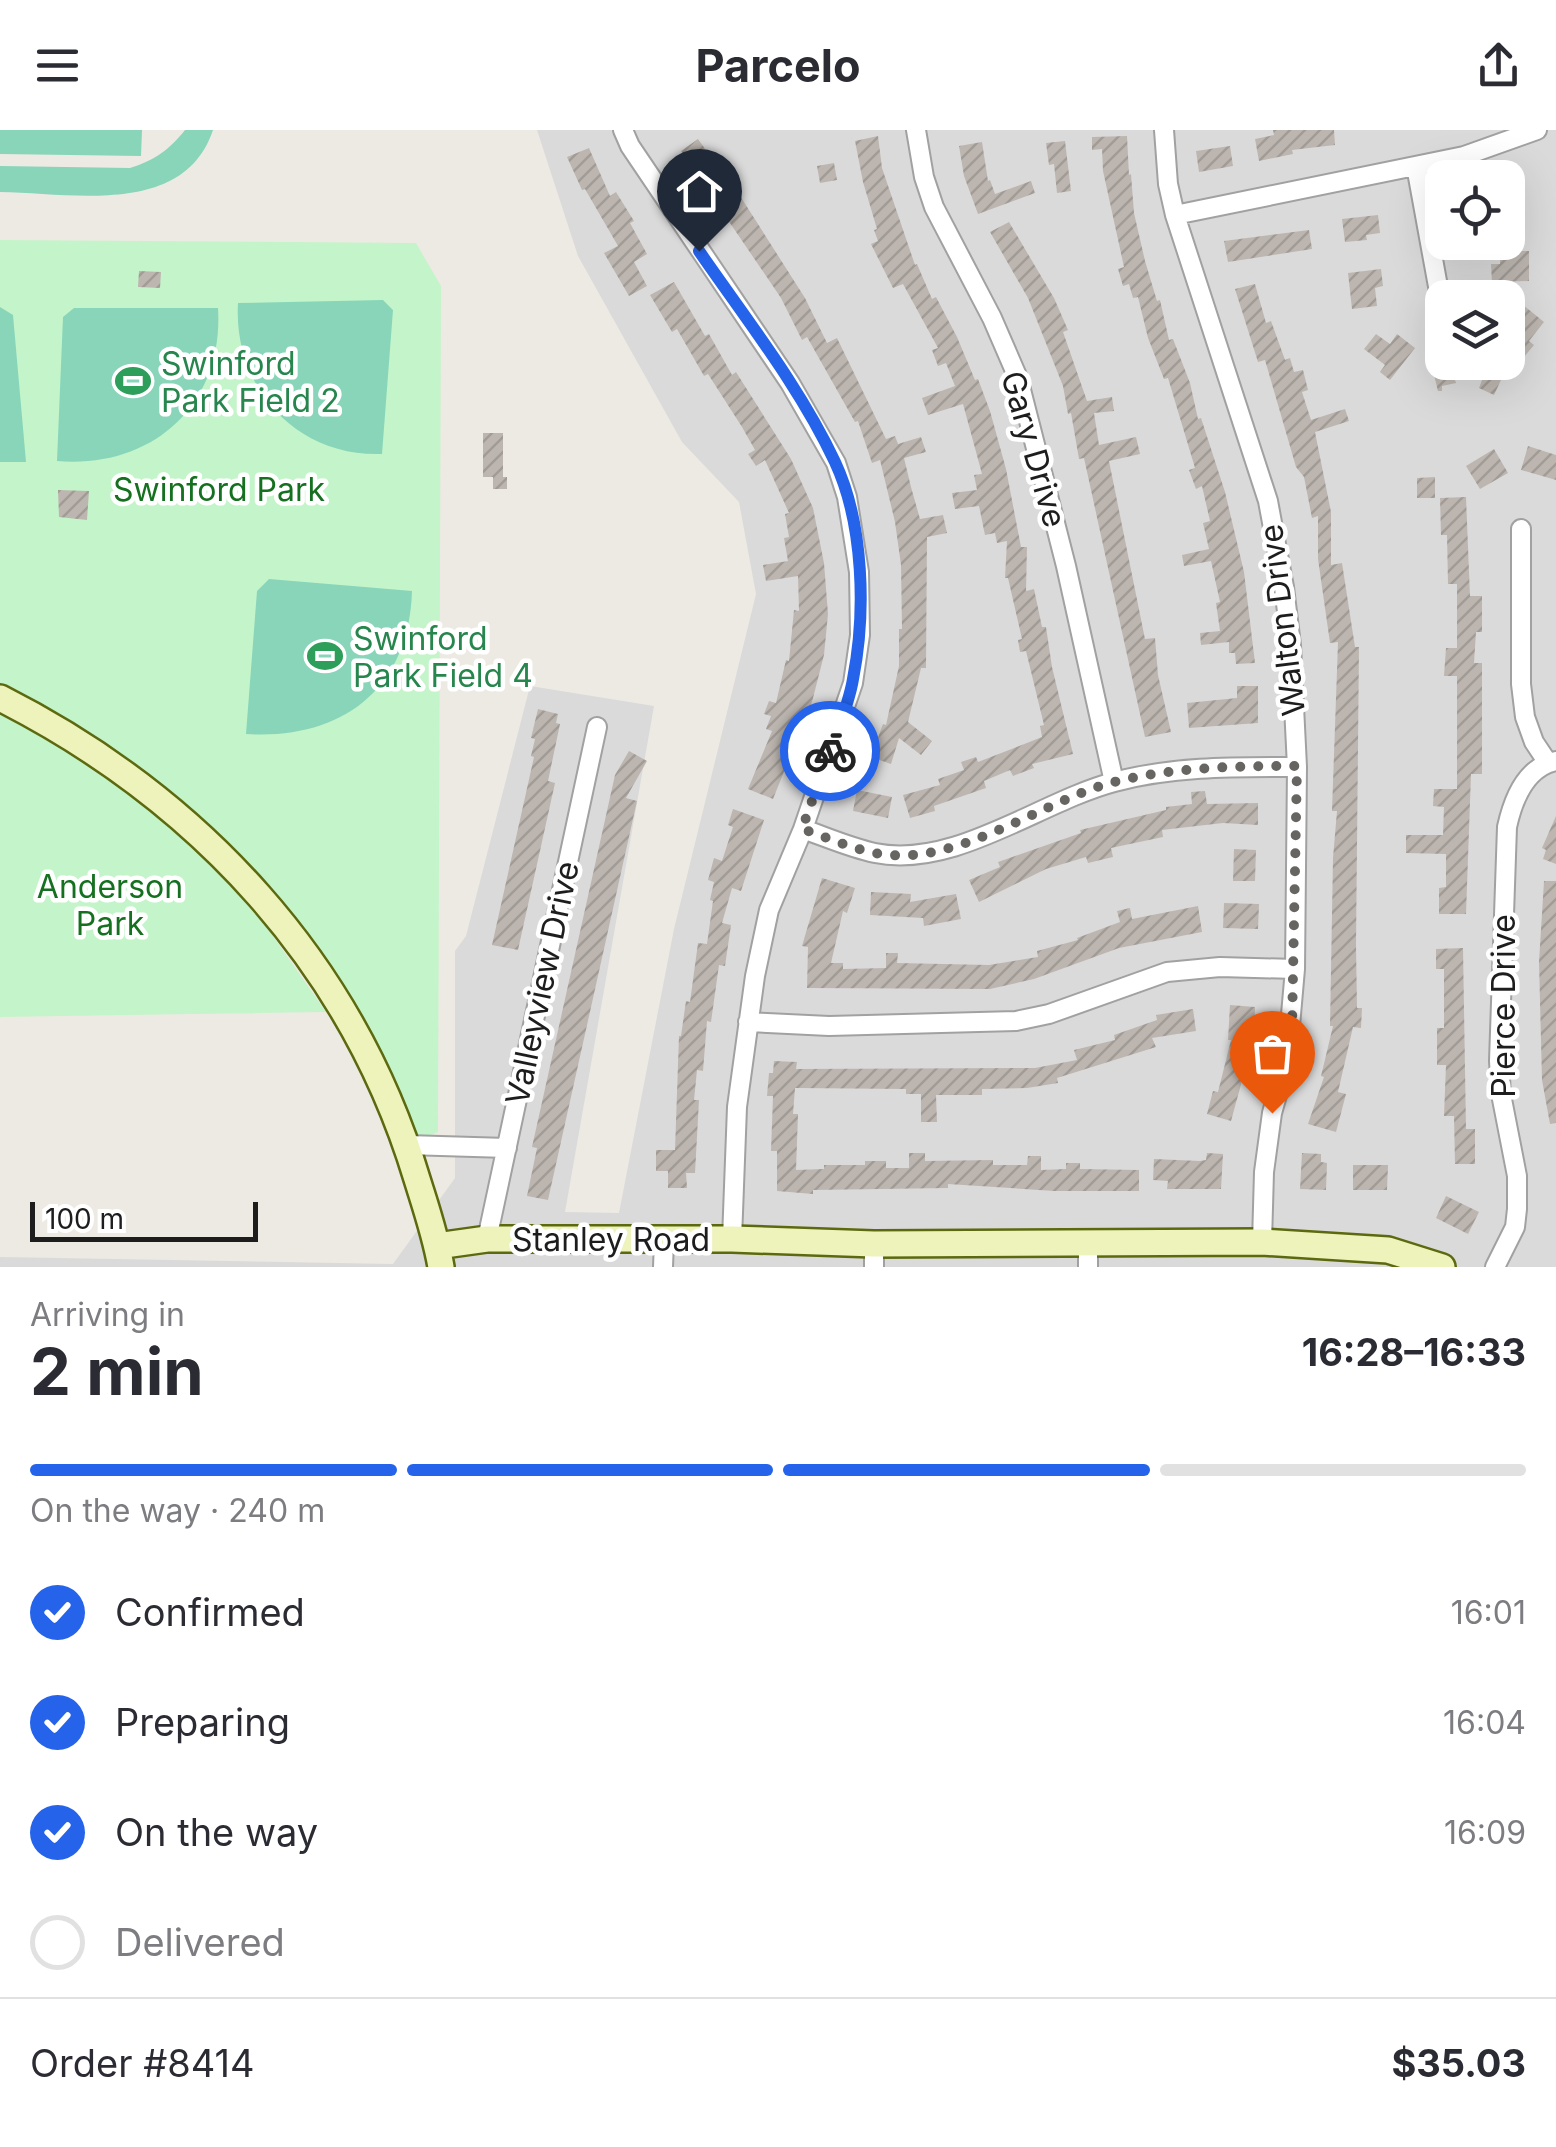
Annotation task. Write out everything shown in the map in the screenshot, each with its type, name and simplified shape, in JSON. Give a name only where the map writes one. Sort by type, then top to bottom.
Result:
[{"type":"street","points":[[623,130],[699,251],[790,383],[836,463],[847,497],[860,582],[860,635],[849,697],[769,910],[737,1106],[732,1240]]},
{"type":"street","name":"Gary Drive","points":[[916,130],[934,207],[992,318],[1018,378],[1066,566],[1114,782]]},
{"type":"street","name":"Walton Drive","points":[[1164,130],[1175,215],[1268,501],[1284,587],[1297,766],[1295,969],[1287,1060],[1272,1113],[1264,1172],[1262,1242]]},
{"type":"street","points":[[1175,215],[1464,156],[1537,130]]},
{"type":"street","points":[[1416,166],[1437,280]]},
{"type":"street","points":[[1521,529],[1524,717],[1534,742],[1552,762]]},
{"type":"street","points":[[0,698],[106,758],[168,805],[262,897],[308,956],[383,1085],[407,1146],[439,1257]]},
{"type":"street","name":"Valleyview Drive","points":[[487,1239],[596,727]]},
{"type":"street","name":"Pierce Drive","points":[[1495,1267],[1515,1227],[1517,1209],[1517,1176],[1500,1094],[1507,827],[1516,796],[1525,782],[1552,762]]},
{"type":"street","points":[[802,829],[878,854],[934,852],[1114,782],[1219,767],[1297,766]]},
{"type":"street","points":[[748,1022],[829,1026],[1016,1021],[1050,1014],[1167,972],[1295,969]]},
{"type":"street","points":[[407,1146],[506,1148]]},
{"type":"street","name":"Stanley Road","points":[[439,1257],[487,1239],[732,1240],[874,1255],[1088,1255],[1262,1242],[1305,1255],[1388,1250],[1442,1267]]},
{"type":"street","points":[[663,1267],[664,1241]]},
{"type":"shaded area","points":[[537,130],[1556,130],[1556,1267],[0,1267],[0,1257],[393,1264],[455,1178],[455,951],[466,936],[530,686],[654,706],[565,1212],[619,1213],[674,929],[756,594],[739,502],[682,442],[578,256]]},
{"type":"green space","points":[[0,130],[142,130],[141,156],[0,154]]},
{"type":"green space","points":[[185,130],[213,130],[198,158],[178,177],[152,188],[91,196],[0,192],[0,166],[130,168],[161,154]]},
{"type":"green space","name":"Swinford Park","points":[[0,240],[416,243],[441,286],[438,1132],[407,1145],[351,1023],[211,847],[326,1012],[0,1017]]},
{"type":"green space","points":[[383,300],[393,310],[382,454],[351,452],[323,444],[276,412],[259,389],[246,363],[239,334],[238,303]]},
{"type":"green space","points":[[0,307],[13,315],[26,462],[0,462]]},
{"type":"green space","name":"Swinford Park Field 2","points":[[74,308],[218,308],[217,343],[209,374],[195,401],[175,424],[151,442],[91,461],[57,461],[63,317]]},
{"type":"green space","name":"Swinford Park Field 4","points":[[269,579],[412,591],[408,626],[398,656],[364,702],[312,728],[280,734],[246,734],[257,591]]},
{"type":"building","points":[[1273,130],[1334,130],[1335,145],[1292,150],[1293,154],[1259,161],[1255,139],[1274,135]]},
{"type":"building","points":[[878,136],[882,168],[915,265],[957,337],[990,411],[1021,547],[1027,547],[1026,591],[1034,589],[1042,627],[1046,627],[1073,754],[1032,764],[1034,768],[1013,776],[1010,770],[984,781],[986,788],[910,818],[903,795],[940,785],[938,779],[964,770],[961,762],[976,757],[978,762],[1042,737],[1040,726],[1044,725],[1026,651],[1020,652],[1018,640],[1022,639],[1005,578],[1007,541],[997,543],[995,533],[985,535],[979,506],[955,509],[952,493],[977,490],[974,475],[982,474],[963,404],[928,415],[922,398],[955,386],[946,363],[938,366],[932,350],[938,348],[903,284],[893,288],[871,244],[878,241],[874,230],[877,229],[855,141]]},
{"type":"building","points":[[1127,136],[1134,213],[1145,261],[1157,301],[1160,300],[1169,340],[1173,339],[1190,383],[1198,419],[1201,418],[1225,492],[1244,572],[1255,663],[1236,664],[1235,653],[1229,653],[1229,642],[1201,645],[1200,633],[1220,631],[1216,603],[1220,602],[1211,561],[1184,566],[1182,555],[1209,549],[1203,523],[1210,521],[1202,486],[1196,489],[1189,470],[1195,468],[1168,378],[1164,379],[1148,338],[1138,297],[1133,298],[1129,284],[1123,286],[1118,269],[1124,267],[1103,171],[1102,149],[1092,150],[1092,137]]},
{"type":"building","points":[[698,139],[728,177],[805,298],[827,343],[837,338],[886,439],[895,436],[898,444],[921,437],[926,452],[904,458],[911,487],[920,519],[943,515],[947,533],[927,537],[926,668],[921,668],[908,722],[932,741],[921,755],[899,738],[891,764],[871,757],[883,724],[886,725],[899,666],[902,629],[901,565],[880,460],[872,463],[858,421],[855,422],[807,337],[802,340],[781,298],[681,151]]},
{"type":"building","points":[[1065,141],[1071,191],[1057,193],[1054,164],[1049,165],[1046,143]]},
{"type":"building","points":[[982,142],[988,181],[995,194],[1031,181],[1035,193],[978,214],[964,176],[959,146]]},
{"type":"building","points":[[1230,146],[1233,166],[1199,172],[1196,151]]},
{"type":"building","points":[[589,148],[610,196],[616,192],[634,221],[630,223],[647,254],[634,262],[647,286],[629,296],[604,253],[618,246],[585,189],[582,190],[567,157]]},
{"type":"building","points":[[834,163],[837,180],[820,183],[817,166]]},
{"type":"building","points":[[1378,215],[1380,233],[1366,235],[1367,240],[1345,242],[1342,219]]},
{"type":"building","points":[[1009,222],[1054,298],[1068,330],[1063,332],[1087,401],[1112,397],[1114,411],[1094,413],[1099,445],[1136,437],[1140,454],[1109,461],[1145,639],[1155,638],[1158,675],[1171,732],[1145,737],[1084,458],[1079,459],[1063,386],[1028,298],[990,232]]},
{"type":"building","points":[[1309,230],[1312,249],[1228,262],[1224,241]]},
{"type":"building","points":[[1525,251],[1529,251],[1529,281],[1492,280],[1491,264],[1500,264],[1500,260],[1525,260]]},
{"type":"building","points":[[1381,269],[1383,286],[1375,288],[1377,306],[1352,309],[1348,273]]},
{"type":"building","points":[[139,271],[161,272],[160,288],[138,287]]},
{"type":"building","points":[[674,282],[705,336],[709,334],[732,375],[736,372],[791,459],[813,508],[824,563],[828,614],[824,655],[812,702],[773,799],[748,789],[772,731],[766,729],[771,716],[764,714],[769,701],[776,703],[786,660],[789,661],[794,610],[799,611],[798,576],[766,581],[763,565],[788,561],[784,538],[789,537],[785,514],[789,513],[765,460],[756,466],[748,454],[755,450],[742,427],[708,374],[704,376],[677,329],[672,332],[650,295]]},
{"type":"building","points":[[1255,284],[1266,323],[1271,321],[1285,360],[1290,358],[1294,372],[1303,370],[1308,390],[1302,392],[1311,420],[1345,409],[1349,421],[1315,432],[1331,512],[1331,565],[1342,563],[1355,647],[1359,647],[1356,945],[1357,1008],[1362,1008],[1361,1028],[1353,1027],[1338,1092],[1346,1094],[1336,1132],[1308,1124],[1324,1077],[1321,1076],[1333,1026],[1333,858],[1337,811],[1332,811],[1338,642],[1330,643],[1318,559],[1318,516],[1312,518],[1304,477],[1296,467],[1265,360],[1258,362],[1235,289]]},
{"type":"building","points":[[1525,307],[1544,322],[1529,341],[1534,345],[1525,356]]},
{"type":"building","points":[[1376,334],[1390,344],[1397,334],[1415,348],[1390,380],[1380,372],[1385,365],[1364,349]]},
{"type":"building","points":[[1435,380],[1455,380],[1456,383],[1438,391]]},
{"type":"building","points":[[1482,380],[1501,380],[1494,395],[1479,388]]},
{"type":"building","points":[[483,433],[503,433],[503,477],[507,477],[507,489],[493,489],[493,477],[483,477]]},
{"type":"building","points":[[1528,446],[1556,455],[1556,480],[1521,470]]},
{"type":"building","points":[[1494,449],[1508,473],[1480,489],[1466,466]]},
{"type":"building","points":[[1435,477],[1435,498],[1417,498],[1417,478]]},
{"type":"building","points":[[58,490],[89,491],[87,520],[59,517]]},
{"type":"building","points":[[1466,497],[1470,596],[1482,596],[1482,632],[1476,632],[1474,663],[1482,663],[1482,774],[1471,774],[1466,914],[1439,914],[1439,888],[1446,887],[1446,854],[1406,853],[1406,835],[1443,835],[1444,807],[1433,806],[1434,789],[1457,789],[1457,676],[1444,676],[1446,648],[1457,648],[1457,584],[1448,584],[1447,535],[1441,535],[1440,498]]},
{"type":"building","points":[[1237,686],[1258,686],[1258,723],[1189,728],[1187,703],[1237,698]]},
{"type":"building","points":[[538,709],[558,714],[556,723],[560,724],[548,781],[555,783],[518,950],[492,945],[534,757],[531,756],[535,739],[531,738]]},
{"type":"building","points":[[629,751],[647,761],[626,798],[637,801],[548,1200],[527,1196],[537,1148],[532,1147],[615,775]]},
{"type":"building","points":[[857,790],[892,797],[888,818],[853,811]]},
{"type":"building","points":[[1205,791],[1207,804],[1258,803],[1258,825],[1223,823],[1162,830],[1163,837],[1111,848],[1113,857],[1088,863],[1086,857],[1046,869],[979,902],[969,880],[1000,867],[998,862],[1081,833],[1080,830],[1192,804],[1191,792]]},
{"type":"building","points":[[733,809],[764,820],[741,891],[732,888],[722,923],[731,925],[725,966],[719,965],[711,1022],[707,1021],[703,1071],[697,1070],[695,1173],[686,1173],[687,1188],[668,1188],[668,1171],[656,1171],[656,1150],[675,1150],[679,1036],[686,1001],[690,1002],[698,943],[707,944],[714,882],[708,880],[714,858],[722,861],[733,827],[728,825]]},
{"type":"building","points":[[1556,816],[1556,864],[1543,859],[1546,850],[1542,848]]},
{"type":"building","points":[[1234,849],[1256,850],[1255,881],[1233,881]]},
{"type":"building","points":[[822,878],[855,888],[847,913],[843,911],[831,963],[843,963],[843,969],[886,968],[886,953],[898,953],[897,963],[989,965],[1038,957],[1037,951],[1078,940],[1120,922],[1117,911],[1130,908],[1132,919],[1198,906],[1202,932],[1119,948],[1034,979],[990,989],[807,988],[808,947],[802,946]]},
{"type":"building","points":[[1544,881],[1556,881],[1556,1123],[1550,1124],[1542,1080],[1539,962]]},
{"type":"building","points":[[871,892],[911,894],[910,902],[956,894],[961,919],[924,926],[923,918],[870,915]]},
{"type":"building","points":[[1224,903],[1259,904],[1258,929],[1223,928]]},
{"type":"building","points":[[1463,948],[1466,1129],[1475,1129],[1475,1164],[1455,1164],[1454,1116],[1444,1116],[1446,1065],[1437,1065],[1437,1028],[1444,1028],[1444,969],[1436,969],[1436,949]]},
{"type":"building","points":[[1230,1005],[1255,1007],[1254,1037],[1231,1121],[1207,1114],[1213,1091],[1218,1092],[1231,1040]]},
{"type":"building","points":[[1193,1009],[1196,1031],[1152,1038],[1156,1047],[1057,1078],[1058,1083],[982,1089],[982,1095],[936,1095],[937,1122],[921,1122],[921,1094],[906,1094],[906,1089],[795,1088],[796,1170],[865,1165],[865,1161],[886,1161],[886,1168],[909,1168],[909,1153],[925,1153],[925,1161],[993,1160],[993,1165],[1027,1165],[1028,1156],[1041,1156],[1041,1170],[1066,1169],[1066,1163],[1080,1163],[1080,1169],[1139,1170],[1139,1191],[1054,1191],[948,1184],[948,1188],[813,1190],[813,1194],[777,1191],[777,1151],[771,1151],[773,1096],[767,1096],[774,1061],[797,1062],[796,1069],[1035,1068],[1077,1060],[1074,1050],[1115,1040],[1114,1035],[1157,1020],[1156,1015]]},
{"type":"building","points":[[1207,1153],[1223,1154],[1221,1189],[1167,1189],[1168,1181],[1153,1180],[1154,1159],[1200,1161],[1206,1160]]},
{"type":"building","points":[[1302,1153],[1321,1154],[1321,1162],[1327,1163],[1326,1190],[1300,1189]]},
{"type":"building","points":[[1353,1165],[1388,1165],[1387,1190],[1353,1190]]},
{"type":"building","points":[[1446,1196],[1479,1212],[1468,1234],[1436,1218]]},
{"type":"way so far","points":[[830,751],[802,829],[878,854],[898,855],[934,852],[959,844],[1114,782],[1219,767],[1297,766],[1292,1027],[1272,1113]]},
{"type":"place","name":"Swinford Park Field 2","points":[[133,381]]},
{"type":"place","name":"Swinford Park Field 4","points":[[325,656]]},
{"type":"route","points":[[699,251],[790,383],[836,463],[847,497],[859,572],[860,635],[853,683],[830,751]]},
{"type":"park label","name":"Anderson Park","points":[[110,904]]}]
